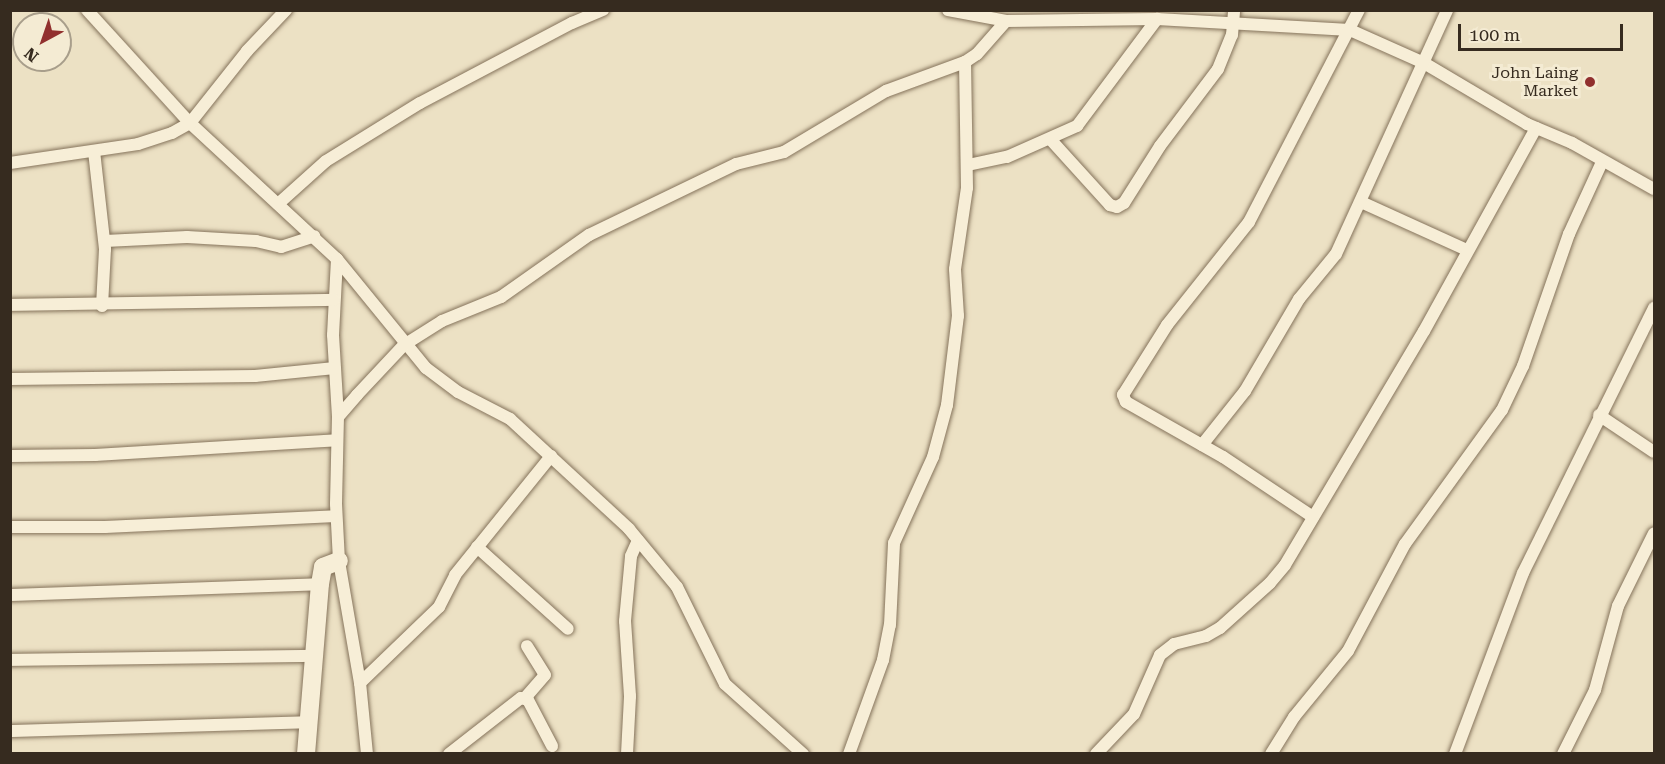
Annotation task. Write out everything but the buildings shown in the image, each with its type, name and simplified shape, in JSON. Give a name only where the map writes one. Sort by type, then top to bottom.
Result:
[{"type":"street","points":[[87,10],[190,123],[337,259],[404,345],[447,385],[510,419],[639,540],[677,587],[725,684],[803,753]]},
{"type":"street","points":[[10,163],[156,139],[190,123],[247,51],[286,10]]},
{"type":"street","points":[[278,204],[326,161],[420,103],[572,23],[603,10]]},
{"type":"street","points":[[948,10],[1000,17],[1121,15],[1350,30],[1424,63],[1536,129],[1572,143],[1602,162],[1654,189]]},
{"type":"street","points":[[1051,140],[1110,205],[1117,207],[1124,203],[1160,146],[1218,69],[1227,53],[1234,10]]},
{"type":"street","points":[[1313,517],[1203,445],[1126,402],[1123,395],[1167,325],[1249,222],[1359,10]]},
{"type":"street","points":[[1203,445],[1245,391],[1299,298],[1336,254],[1447,10]]},
{"type":"street","points":[[338,417],[404,345],[442,321],[501,297],[589,235],[726,169],[784,152],[886,91],[964,62],[977,54],[1000,17]]},
{"type":"street","points":[[968,165],[1007,157],[1051,140],[1077,126],[1157,19]]},
{"type":"street","points":[[849,753],[883,660],[890,625],[894,543],[921,488],[942,431],[958,316],[956,269],[965,218],[968,165],[964,62]]},
{"type":"street","points":[[1096,753],[1134,714],[1160,655],[1174,644],[1206,636],[1242,609],[1285,565],[1424,331],[1536,129]]},
{"type":"street","points":[[94,151],[105,241],[102,306]]},
{"type":"street","points":[[1271,753],[1293,717],[1347,651],[1405,544],[1502,410],[1524,366],[1569,234],[1602,162]]},
{"type":"street","points":[[1361,202],[1467,250]]},
{"type":"street","points":[[105,241],[187,237],[256,241],[280,247],[314,236]]},
{"type":"street","points":[[337,259],[334,300],[338,417],[336,516],[339,561],[360,683],[367,753]]},
{"type":"street","points":[[10,305],[102,306],[334,300]]},
{"type":"street","points":[[1455,753],[1523,573],[1599,415],[1654,308]]},
{"type":"street","points":[[10,378],[255,376],[335,368]]},
{"type":"street","points":[[1599,415],[1654,452]]},
{"type":"street","points":[[10,456],[95,455],[337,440]]},
{"type":"street","points":[[360,683],[439,607],[455,575],[552,456]]},
{"type":"street","points":[[10,527],[105,527],[336,516]]},
{"type":"street","points":[[1563,753],[1595,690],[1618,606],[1654,534]]},
{"type":"street","points":[[627,753],[630,696],[625,621],[631,556],[639,540]]},
{"type":"street","points":[[477,547],[568,629]]},
{"type":"street","points":[[306,753],[320,584],[323,567],[339,561]]},
{"type":"street","points":[[10,595],[320,584]]},
{"type":"street","points":[[449,753],[525,698],[545,675],[527,646]]},
{"type":"street","points":[[10,660],[313,656]]},
{"type":"street","points":[[525,698],[552,746]]},
{"type":"street","points":[[10,731],[309,722]]},
{"type":"place","name":"John Laing Market","points":[[1590,82]]}]
